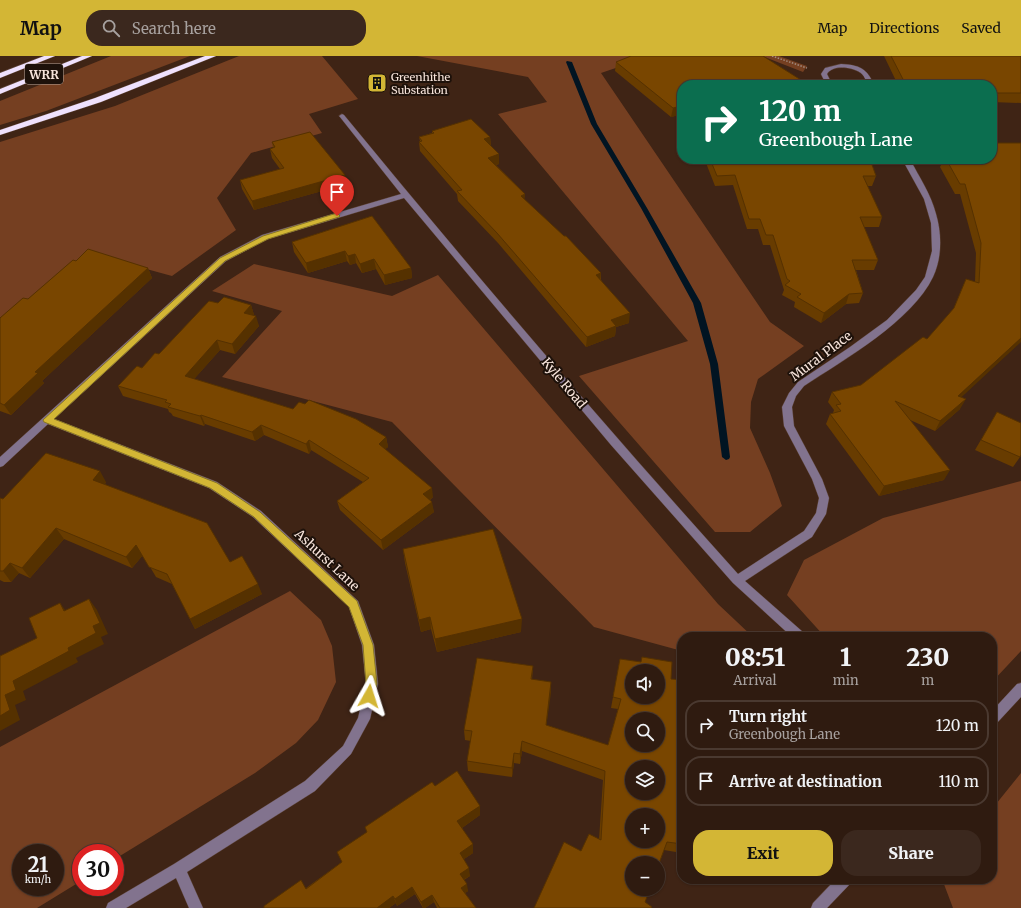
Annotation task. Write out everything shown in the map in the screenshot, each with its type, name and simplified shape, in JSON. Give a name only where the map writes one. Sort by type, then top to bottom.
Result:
[{"type":"highway","name":"WRR","points":[[0,76],[51,56]]},
{"type":"highway","name":"WRR","points":[[0,92],[88,56]]},
{"type":"highway","points":[[0,133],[98,100],[212,56]]},
{"type":"street","points":[[827,80],[824,74],[827,69],[838,66],[851,67],[862,71],[869,80]]},
{"type":"street","name":"Kyle Road","points":[[342,116],[406,195],[614,442],[737,580],[794,632]]},
{"type":"street","name":"Mural Place","points":[[737,580],[808,534],[821,514],[824,498],[817,479],[789,426],[787,407],[792,395],[802,384],[885,325],[915,298],[929,276],[936,252],[936,229],[930,205],[909,164]]},
{"type":"street","points":[[0,462],[223,259],[265,237],[406,195]]},
{"type":"street","name":"Ashurst Lane","points":[[47,420],[213,485],[257,514],[354,604],[368,645],[372,684],[364,719],[347,750],[310,786],[113,908]]},
{"type":"street","points":[[997,714],[1021,688]]},
{"type":"street","points":[[179,868],[196,908]]},
{"type":"street","points":[[818,908],[840,884]]},
{"type":"path","points":[[772,56],[807,68]]},
{"type":"shaded area","points":[[111,56],[190,56],[46,111],[0,125],[0,101]]},
{"type":"shaded area","points":[[239,56],[322,56],[358,99],[309,114],[322,133],[251,153],[217,198],[236,230],[172,276],[88,253],[0,323],[0,142],[115,106]]},
{"type":"shaded area","points":[[417,56],[651,56],[601,73],[770,322],[804,346],[758,379],[751,402],[750,428],[770,473],[782,506],[750,532],[715,532],[579,376],[688,341],[498,114],[547,102],[528,77]]},
{"type":"shaded area","points":[[762,56],[779,56],[807,66],[803,72]]},
{"type":"shaded area","points":[[254,264],[392,296],[438,275],[718,604],[748,632],[677,632],[677,650],[594,627],[392,422],[222,377],[282,311],[212,291]]},
{"type":"shaded area","points":[[1021,481],[1021,651],[997,677],[997,632],[820,632],[787,595],[804,560],[883,518]]},
{"type":"shaded area","points":[[290,591],[321,620],[332,646],[336,682],[318,720],[296,743],[255,773],[124,853],[124,844],[72,844],[72,887],[64,891],[64,844],[12,844],[12,896],[57,896],[37,908],[0,908],[0,747]]},
{"type":"shaded area","points":[[1021,773],[1021,908],[953,908],[944,884],[997,884],[997,803]]},
{"type":"building","points":[[631,56],[763,56],[801,80],[677,80],[677,107],[673,108],[616,62]]},
{"type":"building","points":[[891,56],[1021,56],[1021,93],[997,93],[997,80],[903,80]]},
{"type":"building","points":[[471,119],[490,137],[484,139],[499,154],[488,158],[525,194],[521,196],[564,236],[566,236],[601,273],[596,275],[630,313],[611,320],[616,326],[587,337],[497,233],[457,191],[462,190],[419,142],[422,141],[419,137],[434,133],[432,131]]},
{"type":"building","points":[[310,132],[345,175],[252,201],[240,180],[284,168],[270,149],[275,147],[272,142]]},
{"type":"building","points":[[997,143],[1021,143],[1021,338],[958,396],[966,399],[940,421],[895,401],[950,470],[884,486],[830,414],[841,411],[836,405],[841,404],[832,392],[861,385],[923,337],[927,339],[954,308],[966,279],[979,283],[981,243],[965,184],[960,184],[949,164],[997,164]]},
{"type":"building","points":[[712,164],[872,164],[876,176],[863,176],[882,217],[860,217],[878,260],[852,260],[863,293],[849,294],[824,313],[797,297],[801,294],[785,285],[790,281],[787,279],[773,235],[766,235],[760,219],[749,219],[735,175],[717,176]]},
{"type":"building","points":[[372,216],[411,268],[384,275],[374,259],[360,264],[355,254],[348,256],[345,251],[306,263],[292,242]]},
{"type":"building","points":[[88,249],[148,268],[35,372],[38,373],[4,405],[0,403],[0,318],[23,298],[28,299],[73,260],[76,261]]},
{"type":"building","points":[[224,297],[251,305],[244,313],[256,316],[232,344],[217,340],[185,376],[293,409],[299,402],[305,404],[309,400],[356,419],[386,437],[379,444],[432,488],[423,494],[432,502],[381,540],[337,501],[369,478],[309,440],[306,444],[261,425],[252,432],[201,415],[200,416],[168,407],[171,404],[165,402],[167,400],[118,386],[137,366],[142,368],[155,353],[159,354],[209,301],[218,303]]},
{"type":"building","points":[[997,412],[1021,423],[1020,457],[981,440]]},
{"type":"building","points":[[46,453],[100,471],[93,480],[207,523],[230,562],[242,556],[258,584],[190,619],[167,574],[149,567],[136,545],[126,557],[56,528],[22,568],[10,563],[3,571],[0,571],[0,498],[3,499]]},
{"type":"building","points":[[493,529],[522,619],[435,639],[430,617],[419,620],[403,549]]},
{"type":"building","points":[[89,599],[100,623],[93,626],[96,633],[68,648],[69,651],[13,681],[16,690],[5,695],[10,710],[0,716],[0,656],[37,638],[29,618],[60,603],[64,611]]},
{"type":"building","points":[[642,657],[672,662],[671,679],[677,680],[677,843],[667,842],[665,847],[665,808],[625,808],[625,848],[665,848],[662,856],[625,856],[625,896],[647,896],[645,902],[652,907],[534,908],[564,842],[581,851],[589,834],[601,840],[605,771],[522,741],[520,754],[514,753],[512,768],[467,761],[472,731],[464,730],[477,658],[533,666],[531,679],[551,682],[546,725],[608,745],[621,699],[613,697],[620,659],[641,662]]},
{"type":"building","points":[[457,771],[480,806],[457,821],[473,844],[460,853],[469,868],[460,874],[467,884],[461,888],[476,908],[440,908],[432,895],[421,902],[412,887],[395,899],[393,896],[377,908],[264,908],[264,906],[301,880],[306,889],[342,862],[337,852],[367,832],[365,827],[432,782],[435,786]]},
{"type":"waterway","points":[[569,62],[594,124],[644,208],[697,303],[714,364],[726,457]]},
{"type":"place","name":"Greenhithe Substation","points":[[377,83]]},
{"type":"route","points":[[337,216],[265,237],[223,259],[47,420],[213,485],[257,514],[354,604],[368,645],[372,684],[369,696]]}]
